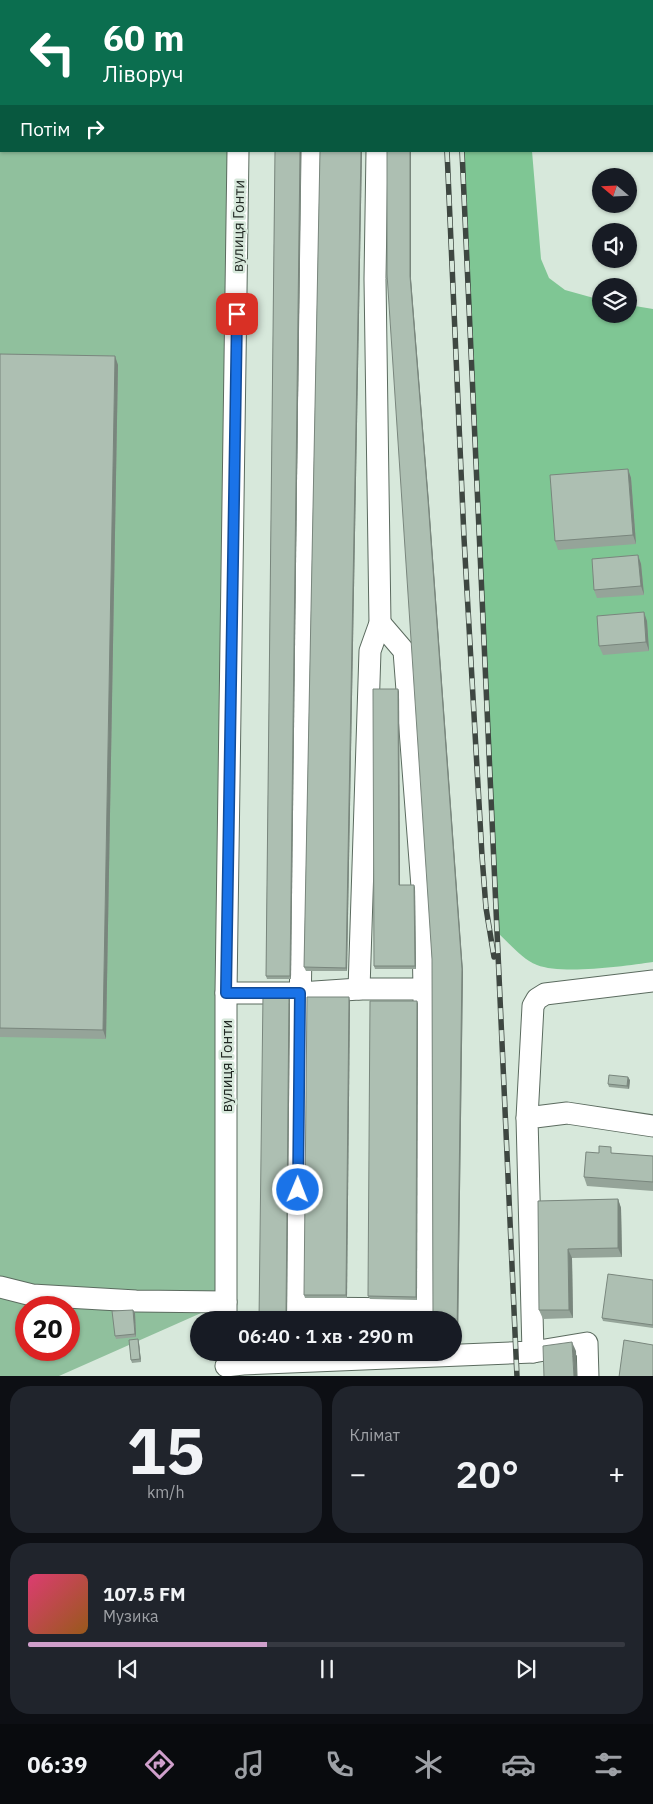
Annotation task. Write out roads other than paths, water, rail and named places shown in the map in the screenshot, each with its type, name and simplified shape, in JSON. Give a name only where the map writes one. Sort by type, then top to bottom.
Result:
[{"type":"street","name":"вулиця Гонти","points":[[226,1311],[226,993],[238,152]]},
{"type":"street","points":[[312,152],[296,1308],[424,1310],[424,989],[422,887],[404,651],[380,623]]},
{"type":"street","points":[[359,988],[370,651],[380,623],[375,279],[377,152]]},
{"type":"street","points":[[533,1352],[526,1118],[533,1006],[537,999],[545,994],[653,981]]},
{"type":"street","points":[[226,993],[300,993],[359,988],[424,989]]},
{"type":"street","points":[[526,1118],[567,1113],[653,1126]]},
{"type":"street","points":[[0,1287],[32,1295],[136,1301],[226,1311]]},
{"type":"street","points":[[226,1365],[533,1352],[587,1343],[588,1376]]},
{"type":"railway","points":[[447,152],[464,538],[482,856],[486,908],[494,957]]},
{"type":"railway","points":[[462,152],[517,1376]]}]
